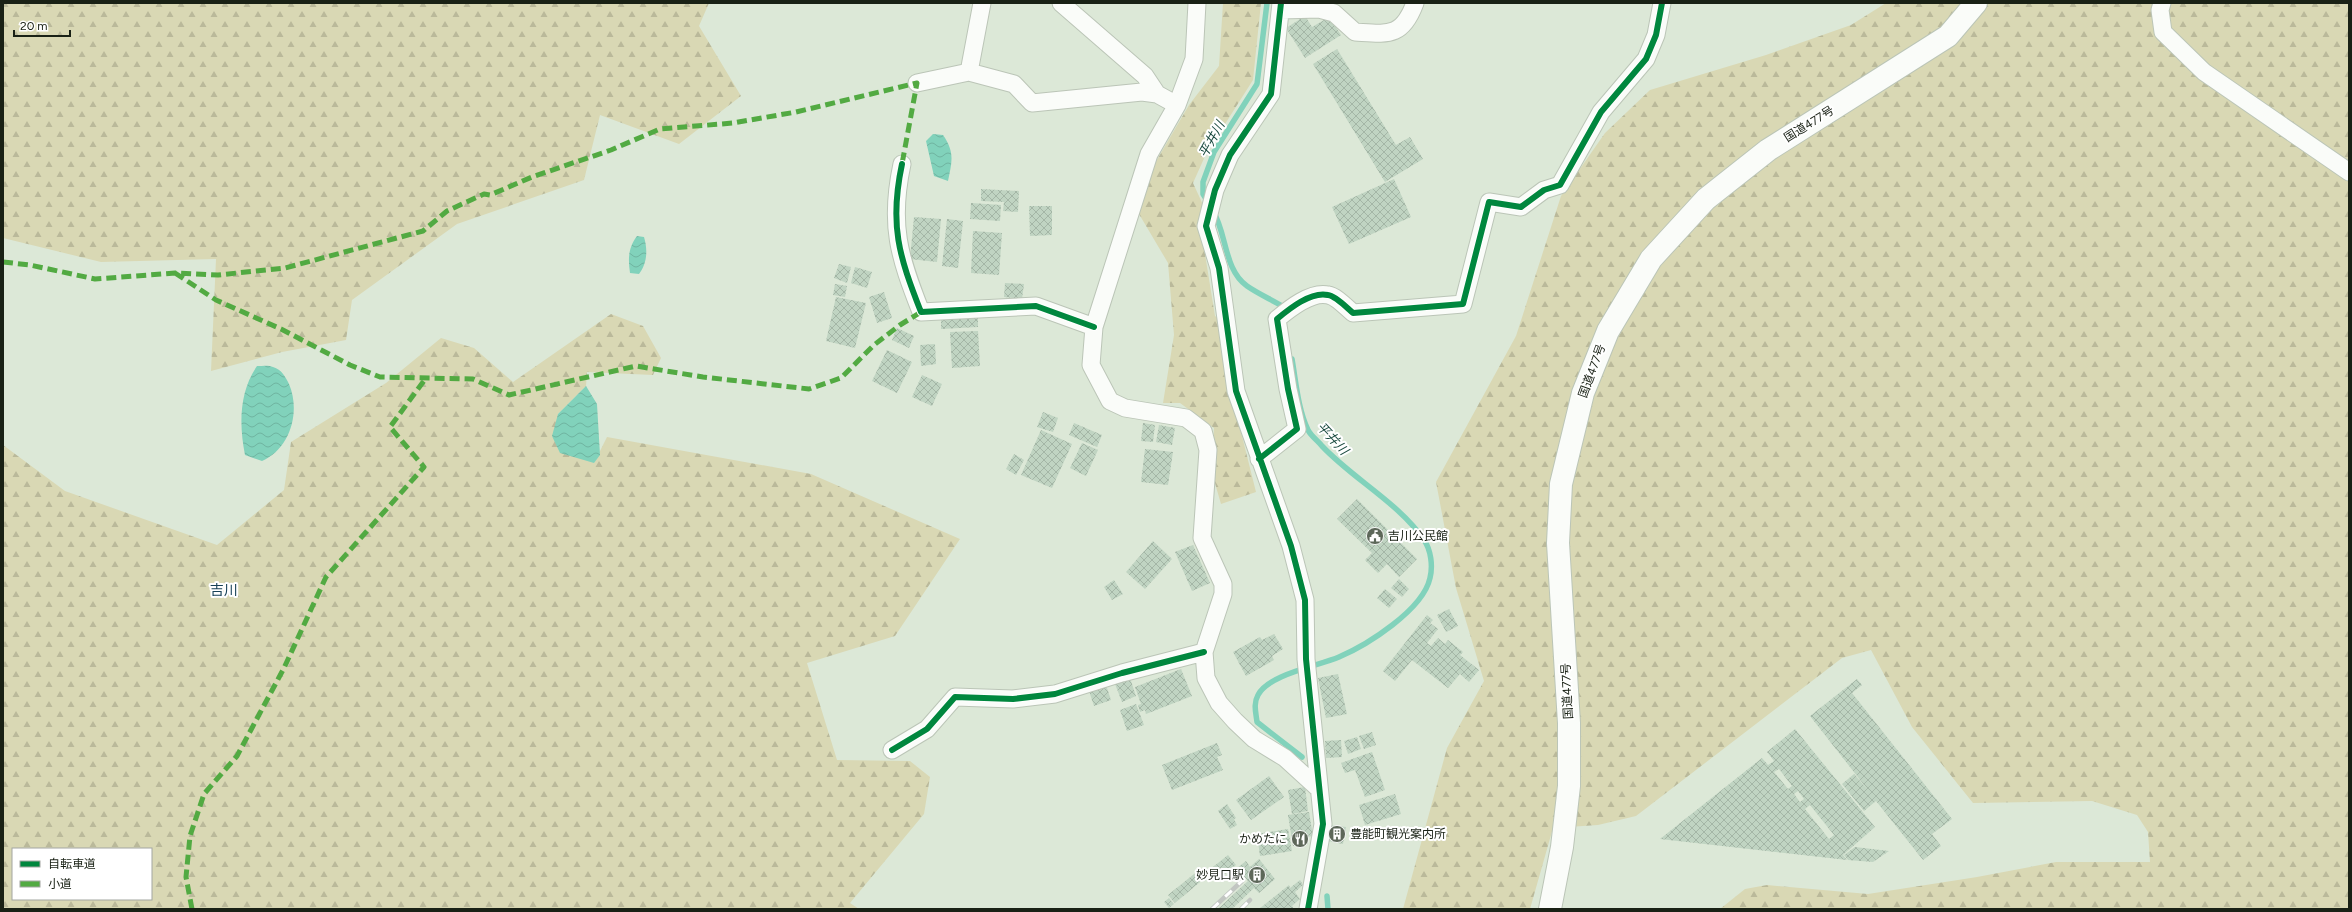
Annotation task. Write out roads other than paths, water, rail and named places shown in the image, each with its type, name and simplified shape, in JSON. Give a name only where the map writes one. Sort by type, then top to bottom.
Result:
[{"type":"highway","name":"国道477号","points":[[1550,909],[1562,847],[1569,786],[1569,723],[1558,543],[1561,484],[1583,393],[1608,331],[1651,259],[1706,199],[1768,150],[1948,36],[1976,3]]},
{"type":"street","points":[[969,72],[982,3]]},
{"type":"street","points":[[1061,3],[1145,76],[1157,94]]},
{"type":"street","points":[[1197,3],[1194,59],[1177,106],[1149,154],[1094,327],[1091,365],[1110,401],[1125,408],[1186,418],[1203,431],[1208,450],[1202,538],[1224,584],[1223,594],[1204,652],[1206,678],[1219,703],[1254,739],[1285,758],[1319,789]]},
{"type":"street","points":[[1308,909],[1324,824],[1306,659],[1305,600],[1291,546],[1236,392],[1219,268],[1206,226],[1216,190],[1230,155],[1271,94],[1281,6],[1319,9],[1334,13],[1355,32],[1389,34],[1408,20],[1415,3]]},
{"type":"street","points":[[1259,459],[1297,428],[1288,389],[1277,319],[1293,305],[1324,295],[1329,295],[1353,313],[1463,304],[1489,202],[1521,207],[1544,190],[1560,184],[1601,112],[1646,59],[1656,35],[1662,3]]},
{"type":"street","points":[[2162,3],[2160,10],[2163,32],[2204,72],[2349,172]]},
{"type":"street","points":[[917,83],[969,72],[1014,84],[1032,103],[1142,92],[1157,94],[1177,106]]},
{"type":"street","points":[[902,164],[897,186],[896,234],[904,271],[921,312],[1036,306],[1094,327]]},
{"type":"street","points":[[892,750],[927,729],[955,697],[1013,699],[1055,694],[1122,673],[1204,652]]},
{"type":"water","points":[[933,134],[943,135],[951,152],[952,157],[948,181],[934,176],[926,141]]},
{"type":"water","points":[[637,236],[644,237],[646,247],[644,266],[639,274],[630,273],[629,263],[630,249]]},
{"type":"water","points":[[257,366],[271,366],[283,374],[289,384],[294,406],[293,418],[286,439],[280,448],[262,461],[245,455],[241,421],[247,387]]},
{"type":"water","points":[[586,386],[597,404],[600,455],[594,463],[560,453],[552,436],[558,414]]},
{"type":"waterway","name":"平井川","points":[[1208,202],[1203,194],[1203,182],[1214,152],[1257,84],[1267,3]]},
{"type":"waterway","name":"平井川","points":[[1213,211],[1218,220],[1234,271],[1251,289],[1282,306],[1283,312]]},
{"type":"waterway","name":"平井川","points":[[1292,359],[1300,404],[1309,432],[1334,458],[1402,514],[1424,540],[1430,553],[1431,563],[1430,578],[1425,590],[1406,614],[1392,625],[1364,644],[1339,657],[1272,681],[1256,698],[1255,705],[1257,722],[1302,757]]},
{"type":"waterway","name":"平井川","points":[[1327,896],[1328,909]]},
{"type":"railway","points":[[1212,909],[1242,881]]},
{"type":"railway","points":[[1241,909],[1250,900]]},
{"type":"place","name":"吉川公民館","points":[[1375,536]]},
{"type":"place","name":"豊能町観光案内所","points":[[1337,834]]},
{"type":"place","name":"かめたに","points":[[1300,839]]},
{"type":"place","name":"妙見口駅","points":[[1257,875]]},
{"type":"district","name":"吉川","points":[[224,590]]}]
